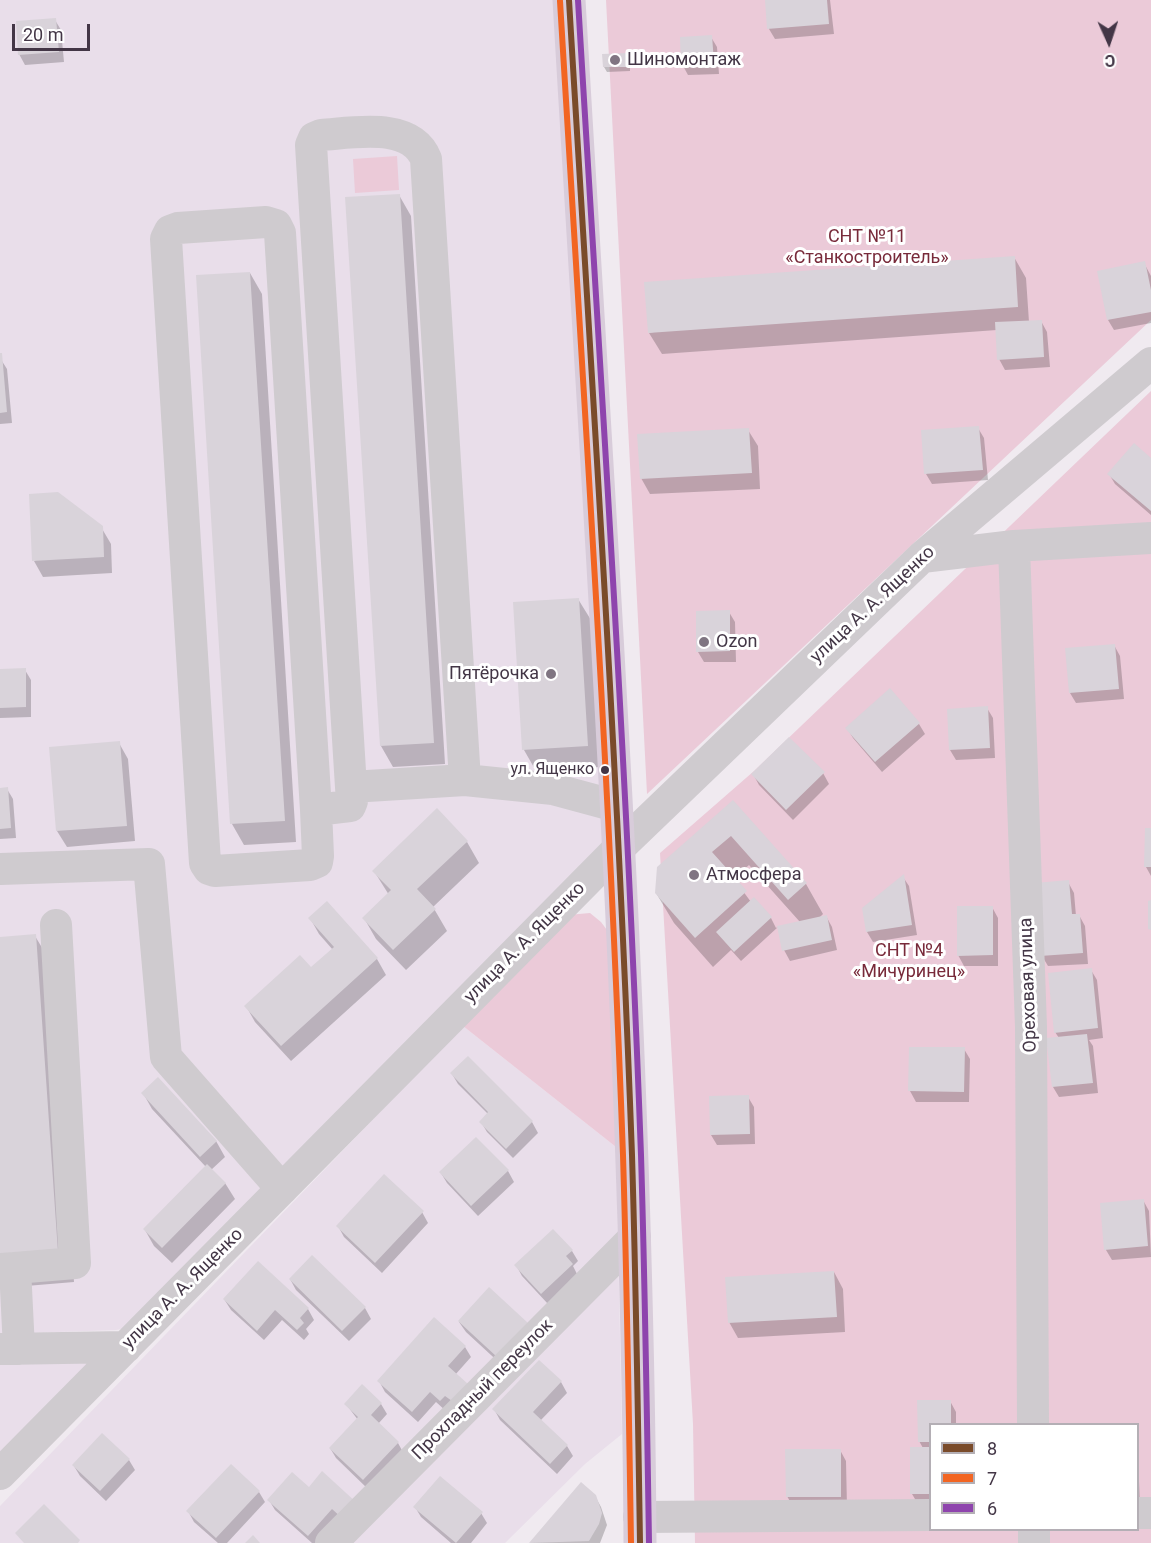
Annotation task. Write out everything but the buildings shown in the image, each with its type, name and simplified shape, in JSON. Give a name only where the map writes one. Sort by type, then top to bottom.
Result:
[{"type":"main road","points":[[569,0],[619,848],[635,1237],[640,1530]]},
{"type":"street","points":[[316,810],[350,806],[352,801],[311,145],[314,138],[321,135],[381,131],[397,134],[415,143],[423,150],[426,159],[465,780]]},
{"type":"street","points":[[266,222],[276,225],[280,233],[316,810],[317,862],[310,865],[215,871],[209,869],[205,863],[166,239],[170,231],[178,228],[266,222]]},
{"type":"street","name":"улица А. А. Ященко","points":[[0,1474],[619,848],[922,557],[1151,363]]},
{"type":"street","points":[[922,557],[1014,546],[1151,538]]},
{"type":"street","name":"Ореховая улица","points":[[1014,546],[1031,1027],[1033,1423]]},
{"type":"street","points":[[351,787],[465,780],[553,789],[616,806]]},
{"type":"street","points":[[0,869],[149,864],[166,1057],[282,1189]]},
{"type":"street","points":[[56,925],[75,1263],[7,1268],[10,1349],[126,1347]]},
{"type":"street","name":"Прохладный переулок","points":[[331,1543],[635,1237]]},
{"type":"street","points":[[640,1530],[929,1515]]},
{"type":"shaded area","points":[[0,0],[559,0],[605,841],[127,1328],[116,1330],[0,1334]]},
{"type":"shaded area","points":[[463,1026],[616,1147],[622,1434],[585,1464],[505,1543],[0,1543],[0,1506]]},
{"type":"shaded area","points":[[0,1357],[95,1359],[0,1468]]},
{"type":"green space","name":"СНТ №11 «Станкостроитель»","points":[[606,0],[1151,0],[1151,320],[647,794]]},
{"type":"green space","points":[[397,156],[399,190],[355,193],[353,159]]},
{"type":"green space","name":"СНТ №4 «Мичуринец»","points":[[1151,391],[1151,1543],[695,1543],[693,1424],[660,853],[754,771]]},
{"type":"green space","points":[[590,913],[610,934],[616,1147],[463,1026],[568,915]]},
{"type":"transit line","name":"8","points":[[569,0],[604,578],[626,1011],[637,1349],[640,1543]]},
{"type":"transit line","name":"6","points":[[578,0],[613,578],[635,1011],[646,1349],[649,1543]]},
{"type":"transit line","name":"7","points":[[560,1],[595,578],[617,1011],[628,1349],[631,1543]]},
{"type":"place","name":"Шиномонтаж","points":[[615,60]]},
{"type":"place","name":"Ozon","points":[[704,642]]},
{"type":"place","name":"Пятёрочка","points":[[551,674]]},
{"type":"place","name":"ул. Ященко","points":[[605,770]]},
{"type":"place","name":"Атмосфера","points":[[694,875]]}]
